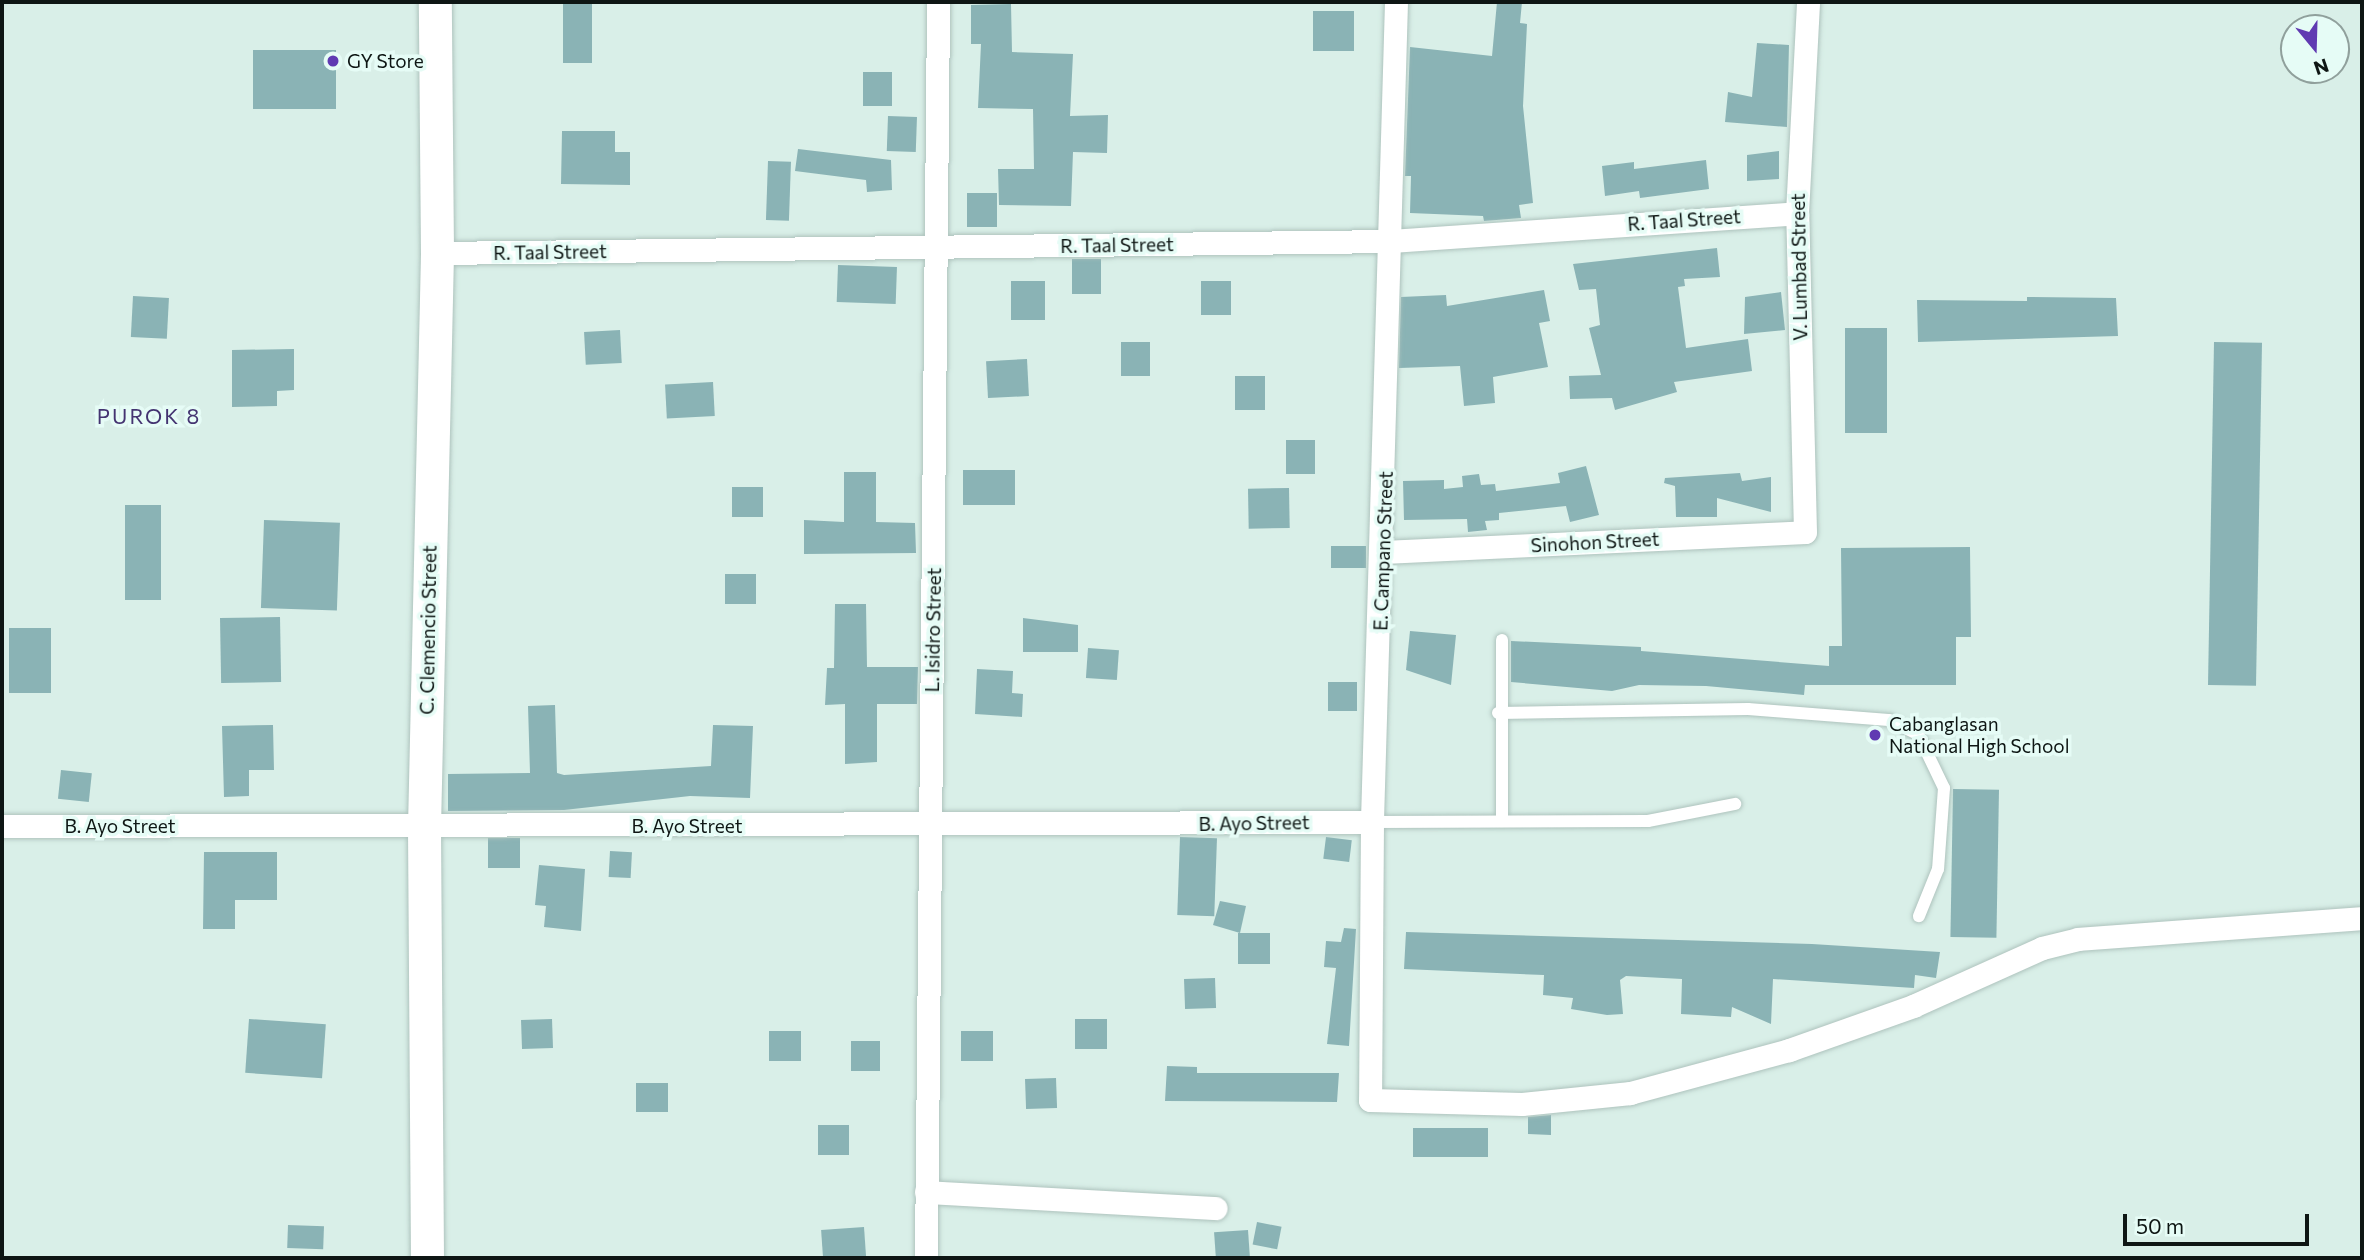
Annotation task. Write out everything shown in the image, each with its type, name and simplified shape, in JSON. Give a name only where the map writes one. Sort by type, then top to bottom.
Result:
[{"type":"street","name":"C. Clemencio Street","points":[[427,1258],[424,827],[437,253],[435,2]]},
{"type":"street","name":"L. Isidro Street","points":[[926,1258],[939,247],[938,2]]},
{"type":"street","name":"E. Campano Street","points":[[1396,2],[1384,552],[1372,822],[1370,1100],[1522,1104],[1630,1093],[1789,1050],[1913,1006],[2042,948],[2078,939],[2362,918]]},
{"type":"street","name":"V. Lumbad Street","points":[[1805,532],[1797,212],[1808,2]]},
{"type":"street","name":"R. Taal Street","points":[[437,253],[1391,241],[1797,212]]},
{"type":"street","name":"Sinohon Street","points":[[1384,552],[1805,532]]},
{"type":"street","name":"B. Ayo Street","points":[[2,826],[930,826],[1372,822]]},
{"type":"street","points":[[926,1192],[1216,1208]]},
{"type":"lane","points":[[1502,640],[1499,713],[1502,820]]},
{"type":"lane","points":[[1499,713],[1748,709],[1889,720],[1918,734],[1944,789],[1938,869],[1919,916]]},
{"type":"lane","points":[[1372,822],[1648,821],[1735,804]]},
{"type":"building","points":[[563,2],[592,2],[592,63],[563,63]]},
{"type":"building","points":[[1497,2],[1522,2],[1520,23],[1527,24],[1523,106],[1533,203],[1519,205],[1521,218],[1484,221],[1483,216],[1410,213],[1411,176],[1405,176],[1410,47],[1492,56]]},
{"type":"building","points":[[1011,4],[1012,52],[1073,54],[1070,116],[1108,115],[1107,153],[1073,152],[1071,206],[999,205],[998,169],[1034,169],[1033,109],[978,108],[981,44],[971,44],[971,5]]},
{"type":"building","points":[[1313,11],[1354,11],[1354,51],[1313,51]]},
{"type":"building","points":[[1757,43],[1789,45],[1787,127],[1725,122],[1728,92],[1752,97]]},
{"type":"building","points":[[253,50],[336,50],[336,109],[253,109]]},
{"type":"building","points":[[863,72],[892,72],[892,106],[863,106]]},
{"type":"building","points":[[888,116],[917,117],[916,152],[887,151]]},
{"type":"building","points":[[562,131],[615,131],[615,152],[630,152],[630,185],[561,184]]},
{"type":"building","points":[[798,149],[891,160],[892,190],[867,192],[866,180],[795,171]]},
{"type":"building","points":[[1779,151],[1779,179],[1747,181],[1747,155]]},
{"type":"building","points":[[1706,160],[1709,189],[1640,198],[1639,191],[1605,196],[1602,166],[1634,162],[1634,169]]},
{"type":"building","points":[[768,161],[791,162],[789,221],[766,220]]},
{"type":"building","points":[[967,193],[997,193],[997,227],[967,227]]},
{"type":"building","points":[[1717,248],[1720,277],[1684,279],[1685,286],[1678,287],[1686,348],[1748,339],[1752,371],[1674,382],[1677,392],[1615,410],[1612,398],[1570,399],[1569,376],[1601,375],[1589,328],[1600,325],[1596,289],[1579,290],[1573,264]]},
{"type":"building","points":[[1072,259],[1101,259],[1101,294],[1072,294]]},
{"type":"building","points":[[838,265],[897,267],[896,304],[837,302]]},
{"type":"building","points":[[1011,281],[1045,281],[1045,320],[1011,320]]},
{"type":"building","points":[[1201,281],[1231,281],[1231,315],[1201,315]]},
{"type":"building","points":[[1544,290],[1550,321],[1539,323],[1548,367],[1493,377],[1495,403],[1464,406],[1460,366],[1399,368],[1401,297],[1446,295],[1447,306]]},
{"type":"building","points":[[1781,292],[1785,330],[1744,334],[1745,297]]},
{"type":"building","points":[[133,296],[169,298],[167,339],[131,337]]},
{"type":"building","points":[[2027,297],[2116,298],[2118,336],[1918,342],[1917,300],[2027,301]]},
{"type":"building","points":[[1845,328],[1887,328],[1887,433],[1845,433]]},
{"type":"building","points":[[620,330],[622,363],[586,365],[584,332]]},
{"type":"building","points":[[1121,342],[1150,342],[1150,376],[1121,376]]},
{"type":"building","points":[[2214,342],[2262,343],[2256,686],[2208,685]]},
{"type":"building","points":[[294,349],[294,390],[277,391],[277,406],[232,407],[232,350]]},
{"type":"building","points":[[1027,359],[1029,396],[988,398],[986,361]]},
{"type":"building","points":[[1235,376],[1265,376],[1265,410],[1235,410]]},
{"type":"building","points":[[713,382],[715,416],[667,418],[665,385]]},
{"type":"building","points":[[1286,440],[1315,440],[1315,474],[1286,474]]},
{"type":"building","points":[[1586,466],[1599,515],[1570,522],[1566,506],[1499,513],[1499,520],[1485,521],[1487,530],[1468,532],[1467,519],[1404,520],[1403,481],[1444,480],[1444,489],[1463,487],[1462,476],[1479,474],[1481,485],[1495,484],[1496,491],[1560,483],[1558,473]]},
{"type":"building","points":[[963,470],[1015,470],[1015,505],[963,505]]},
{"type":"building","points":[[844,472],[876,472],[876,522],[915,523],[916,553],[804,554],[804,520],[844,522]]},
{"type":"building","points":[[1740,473],[1742,481],[1771,477],[1771,512],[1717,498],[1717,517],[1676,517],[1675,486],[1664,483],[1665,478]]},
{"type":"building","points":[[732,487],[763,487],[763,517],[732,517]]},
{"type":"building","points":[[1289,488],[1290,528],[1249,529],[1248,489]]},
{"type":"building","points":[[125,505],[161,505],[161,600],[125,600]]},
{"type":"building","points":[[264,520],[340,523],[337,611],[261,608]]},
{"type":"building","points":[[1331,546],[1366,546],[1366,568],[1331,568]]},
{"type":"building","points":[[1970,547],[1971,637],[1956,637],[1956,685],[1805,685],[1804,695],[1706,686],[1639,685],[1612,691],[1511,682],[1511,641],[1641,647],[1641,651],[1829,666],[1829,646],[1842,646],[1841,548]]},
{"type":"building","points":[[725,574],[756,574],[756,604],[725,604]]},
{"type":"building","points":[[835,604],[866,604],[867,667],[918,667],[917,704],[877,704],[877,762],[845,764],[845,704],[825,705],[827,668],[834,668]]},
{"type":"building","points":[[280,617],[281,682],[221,683],[220,618]]},
{"type":"building","points":[[1023,618],[1078,625],[1078,652],[1023,652]]},
{"type":"building","points":[[9,628],[51,628],[51,693],[9,693]]},
{"type":"building","points":[[1410,631],[1456,635],[1451,685],[1406,670]]},
{"type":"building","points":[[1088,648],[1119,650],[1117,680],[1086,678]]},
{"type":"building","points":[[977,669],[1013,671],[1012,693],[1023,694],[1022,717],[975,714]]},
{"type":"building","points":[[1328,682],[1357,682],[1357,711],[1328,711]]},
{"type":"building","points":[[555,705],[557,773],[564,775],[711,766],[713,725],[753,726],[750,798],[690,796],[564,810],[448,811],[448,774],[530,773],[528,706]]},
{"type":"building","points":[[273,725],[274,770],[249,770],[249,796],[224,797],[222,726]]},
{"type":"building","points":[[61,770],[92,773],[89,802],[58,799]]},
{"type":"building","points":[[1953,789],[1999,790],[1996,938],[1950,937]]},
{"type":"building","points":[[1180,837],[1217,838],[1214,916],[1177,915]]},
{"type":"building","points":[[1326,837],[1352,840],[1349,862],[1323,859]]},
{"type":"building","points":[[488,838],[520,838],[520,868],[488,868]]},
{"type":"building","points":[[610,851],[632,852],[631,878],[609,877]]},
{"type":"building","points":[[204,852],[277,852],[277,900],[235,900],[235,929],[203,929]]},
{"type":"building","points":[[539,865],[585,869],[581,931],[544,927],[546,906],[535,905]]},
{"type":"building","points":[[1220,901],[1246,906],[1240,933],[1213,925]]},
{"type":"building","points":[[1344,928],[1356,929],[1349,1046],[1327,1044],[1336,968],[1324,967],[1326,941],[1341,942]]},
{"type":"building","points":[[1406,932],[1812,944],[1940,952],[1936,978],[1915,975],[1914,988],[1773,979],[1771,1024],[1732,1007],[1731,1017],[1681,1014],[1682,979],[1626,976],[1620,980],[1623,1014],[1607,1015],[1571,1009],[1573,998],[1543,995],[1544,975],[1404,969]]},
{"type":"building","points":[[1238,933],[1270,933],[1270,964],[1238,964]]},
{"type":"building","points":[[1215,978],[1216,1008],[1185,1009],[1184,979]]},
{"type":"building","points":[[249,1019],[326,1024],[322,1078],[245,1073]]},
{"type":"building","points":[[552,1019],[553,1048],[522,1049],[521,1020]]},
{"type":"building","points":[[1075,1019],[1107,1019],[1107,1049],[1075,1049]]},
{"type":"building","points":[[769,1031],[801,1031],[801,1061],[769,1061]]},
{"type":"building","points":[[961,1031],[993,1031],[993,1061],[961,1061]]},
{"type":"building","points":[[851,1041],[880,1041],[880,1071],[851,1071]]},
{"type":"building","points":[[1167,1066],[1197,1067],[1197,1073],[1339,1073],[1337,1102],[1165,1101]]},
{"type":"building","points":[[1056,1078],[1057,1108],[1026,1109],[1025,1079]]},
{"type":"building","points":[[636,1083],[668,1083],[668,1112],[636,1112]]},
{"type":"building","points":[[1551,1115],[1551,1135],[1528,1134],[1528,1117]]},
{"type":"building","points":[[818,1125],[849,1125],[849,1155],[818,1155]]},
{"type":"building","points":[[1413,1128],[1488,1128],[1488,1157],[1413,1157]]},
{"type":"building","points":[[1257,1222],[1282,1227],[1277,1249],[1253,1245]]},
{"type":"building","points":[[288,1225],[324,1226],[323,1249],[287,1248]]},
{"type":"building","points":[[864,1227],[866,1258],[823,1258],[821,1230]]},
{"type":"building","points":[[1248,1230],[1250,1256],[1216,1258],[1214,1232]]},
{"type":"place","name":"GY Store","points":[[333,61]]},
{"type":"place","name":"Cabanglasan National High School","points":[[1875,735]]},
{"type":"district","name":"PUROK 8","points":[[149,416]]}]
